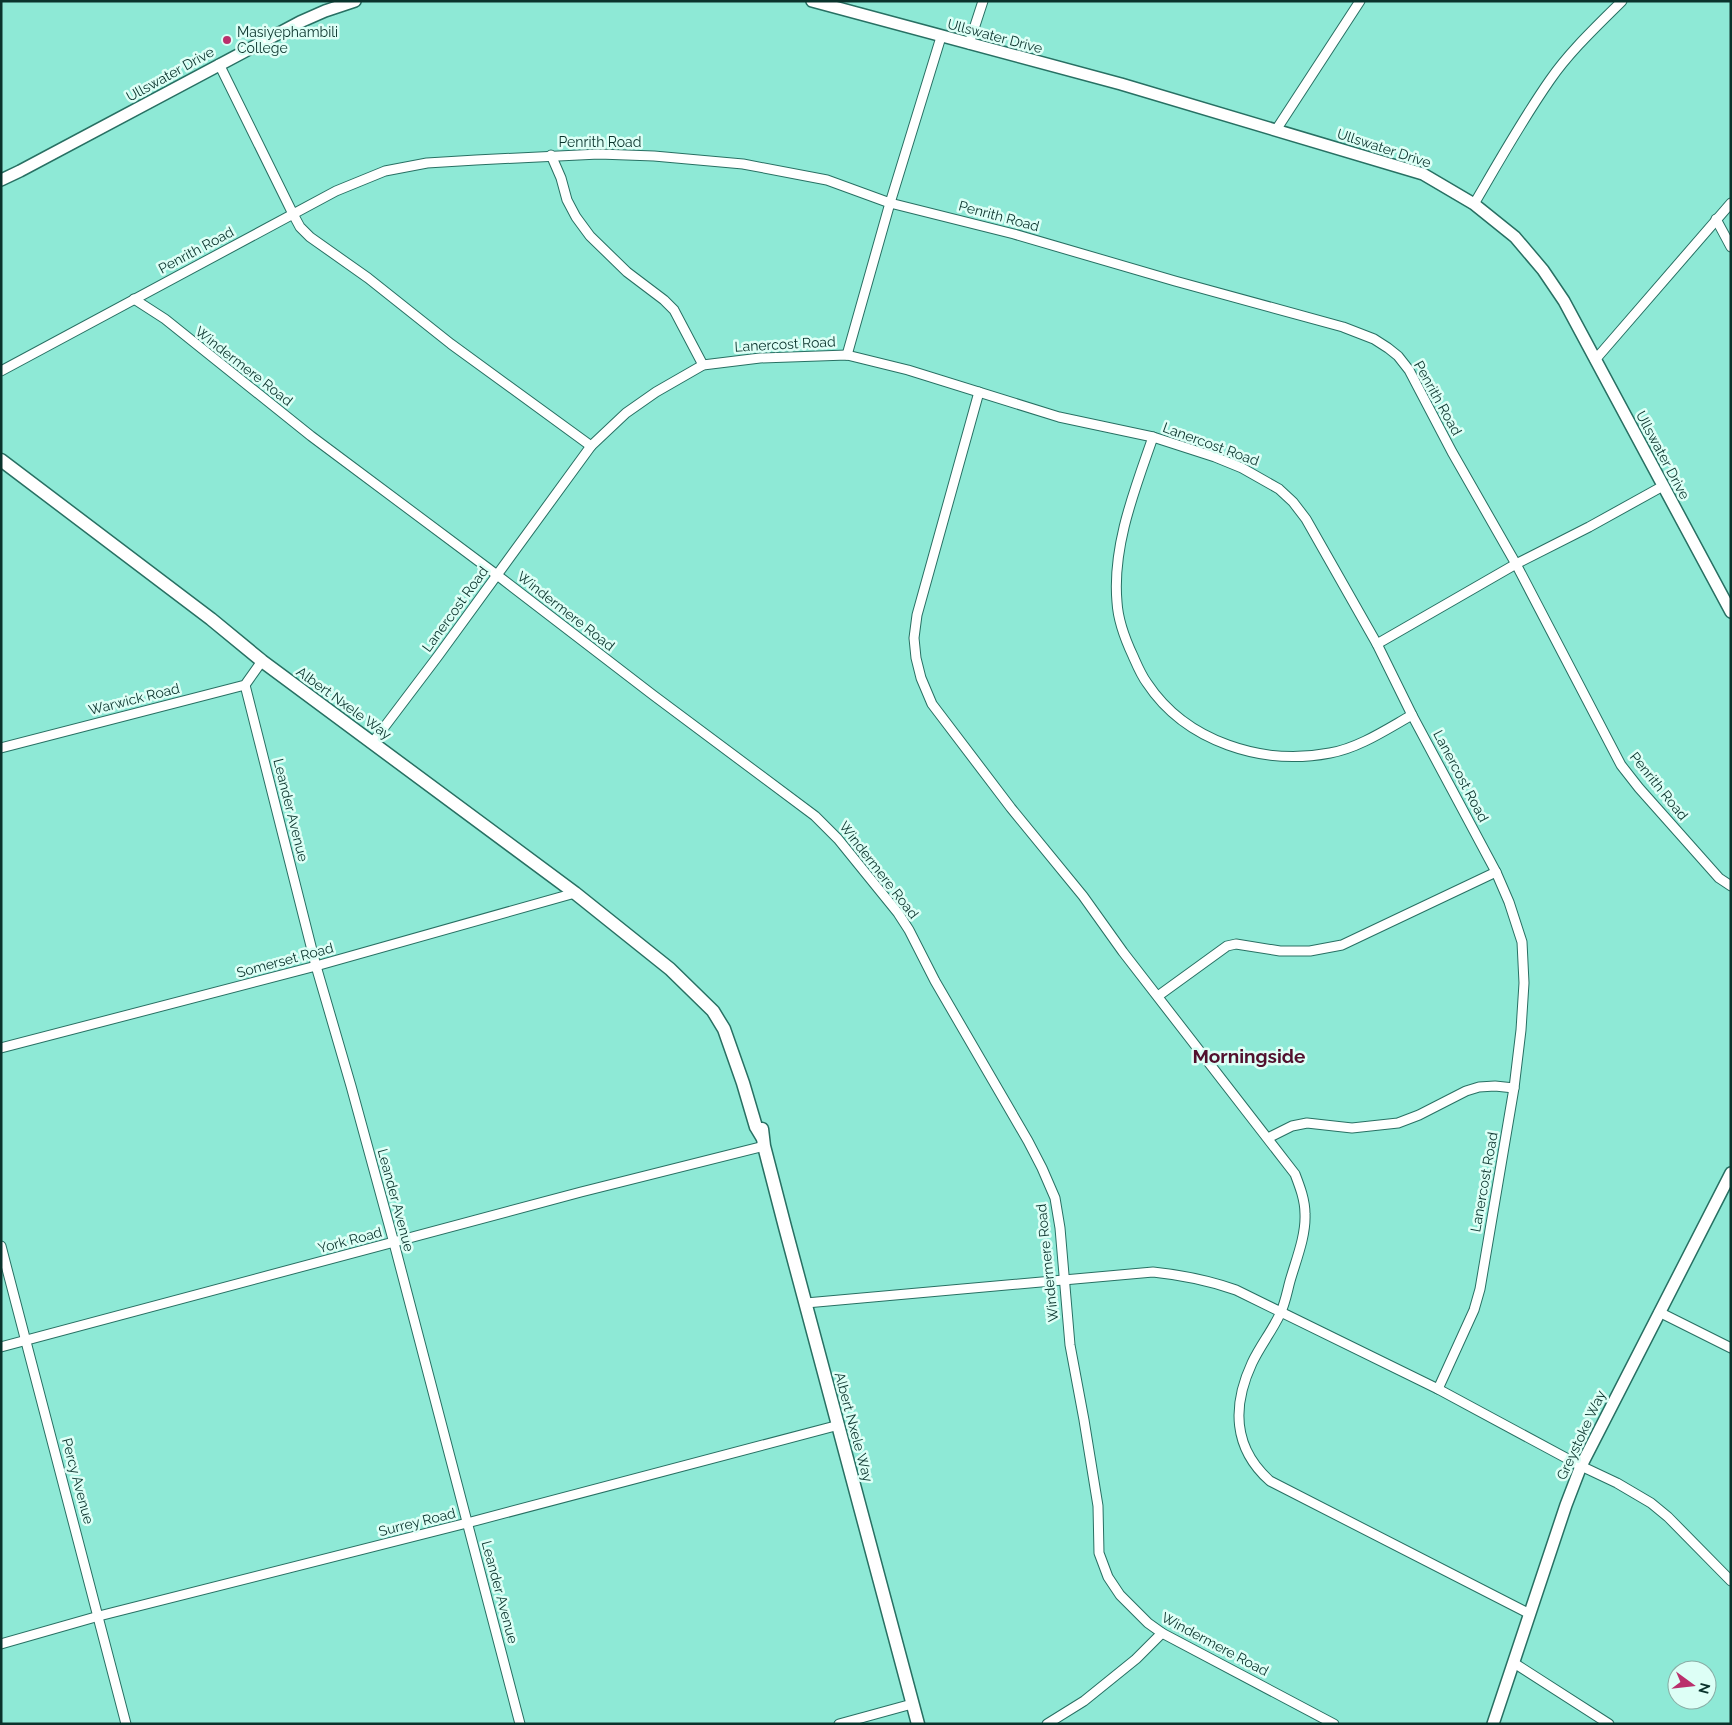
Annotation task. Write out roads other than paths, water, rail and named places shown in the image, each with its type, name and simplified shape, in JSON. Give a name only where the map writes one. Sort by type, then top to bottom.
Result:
[{"type":"main road","name":"Albert Nxele Way","points":[[1,460],[212,619],[262,660],[575,893],[670,969],[684,975],[719,1006],[731,1026],[732,1038],[762,1126],[763,1141],[918,1724]]},
{"type":"street","name":"Ullswater Drive","points":[[1,180],[300,22],[355,1]]},
{"type":"street","name":"Ullswater Drive","points":[[812,1],[1121,84],[1423,174],[1474,204],[1515,237],[1543,270],[1564,301],[1731,612]]},
{"type":"street","points":[[969,44],[983,1]]},
{"type":"street","points":[[1276,130],[1360,1]]},
{"type":"street","points":[[1474,204],[1512,138],[1550,79],[1577,47],[1622,1]]},
{"type":"street","points":[[847,355],[890,203],[941,36]]},
{"type":"street","points":[[218,64],[300,227],[316,242],[368,278],[451,344],[591,446]]},
{"type":"street","name":"Penrith Road","points":[[1,371],[336,191],[385,171],[427,163],[599,154],[654,156],[744,164],[827,180],[890,203],[1014,234],[1175,281],[1344,327],[1374,339],[1388,348],[1398,356],[1409,370],[1452,452],[1516,564],[1621,765],[1638,788],[1713,871],[1731,886]]},
{"type":"street","points":[[551,156],[561,178],[567,200],[576,217],[590,236],[627,272],[674,310],[702,365]]},
{"type":"street","points":[[1594,360],[1731,203]]},
{"type":"street","points":[[1716,219],[1731,247]]},
{"type":"street","name":"Windermere Road","points":[[134,299],[165,320],[311,436],[497,574],[653,695],[816,816],[838,838],[909,930],[935,981],[1042,1168],[1054,1198],[1060,1228],[1070,1345],[1098,1506],[1099,1553],[1108,1577],[1120,1595],[1148,1623],[1162,1633],[1321,1721],[1334,1724]]},
{"type":"street","name":"Lanercost Road","points":[[373,742],[591,446],[626,413],[656,392],[702,365],[760,358],[847,355],[925,375],[1059,417],[1153,437],[1242,468],[1279,489],[1293,502],[1306,519],[1377,644],[1412,715],[1496,872],[1509,902],[1522,942],[1524,983],[1514,1088],[1480,1289],[1474,1310],[1438,1390]]},
{"type":"street","points":[[979,392],[917,615],[914,638],[921,678],[937,711],[1011,808],[1084,896],[1123,952],[1295,1174],[1303,1196],[1305,1227],[1281,1312],[1252,1363],[1242,1391],[1238,1414],[1239,1428],[1245,1444],[1260,1472],[1285,1490],[1530,1614]]},
{"type":"street","points":[[1153,437],[1135,488],[1123,536],[1117,572],[1117,602],[1121,626],[1128,646],[1146,682],[1155,694],[1169,709],[1192,728],[1220,742],[1267,756],[1287,758],[1331,753],[1350,747],[1412,715]]},
{"type":"street","points":[[1377,644],[1516,564],[1663,486]]},
{"type":"street","points":[[245,685],[262,660]]},
{"type":"street","name":"Warwick Road","points":[[1,748],[245,685]]},
{"type":"street","name":"Leander Avenue","points":[[245,685],[316,966],[352,1086],[520,1724]]},
{"type":"street","points":[[1158,996],[1227,946],[1236,944],[1310,952],[1342,945],[1496,872]]},
{"type":"street","name":"Somerset Road","points":[[1,1048],[316,966],[575,893]]},
{"type":"street","points":[[1268,1138],[1292,1126],[1306,1122],[1352,1128],[1398,1123],[1419,1115],[1466,1091],[1479,1087],[1514,1088]]},
{"type":"street","name":"York Road","points":[[1,1347],[394,1243],[763,1141]]},
{"type":"street","name":"Greystoke Way","points":[[1493,1724],[1566,1505],[1581,1466],[1731,1173]]},
{"type":"street","name":"Percy Avenue","points":[[1,1246],[126,1724]]},
{"type":"street","points":[[806,1303],[1153,1272],[1211,1281],[1236,1290],[1438,1390],[1581,1466],[1617,1483],[1651,1503],[1668,1517],[1731,1581]]},
{"type":"street","points":[[1659,1312],[1731,1348]]},
{"type":"street","name":"Surrey Road","points":[[1,1644],[99,1616],[467,1523],[838,1425]]},
{"type":"street","points":[[1047,1724],[1084,1701],[1136,1659],[1162,1633]]},
{"type":"street","points":[[1514,1663],[1609,1724]]},
{"type":"street","points":[[839,1724],[912,1704]]},
{"type":"place","name":"Masiyephambili College","points":[[227,40]]},
{"type":"district","name":"Morningside","points":[[1249,1056]]}]
